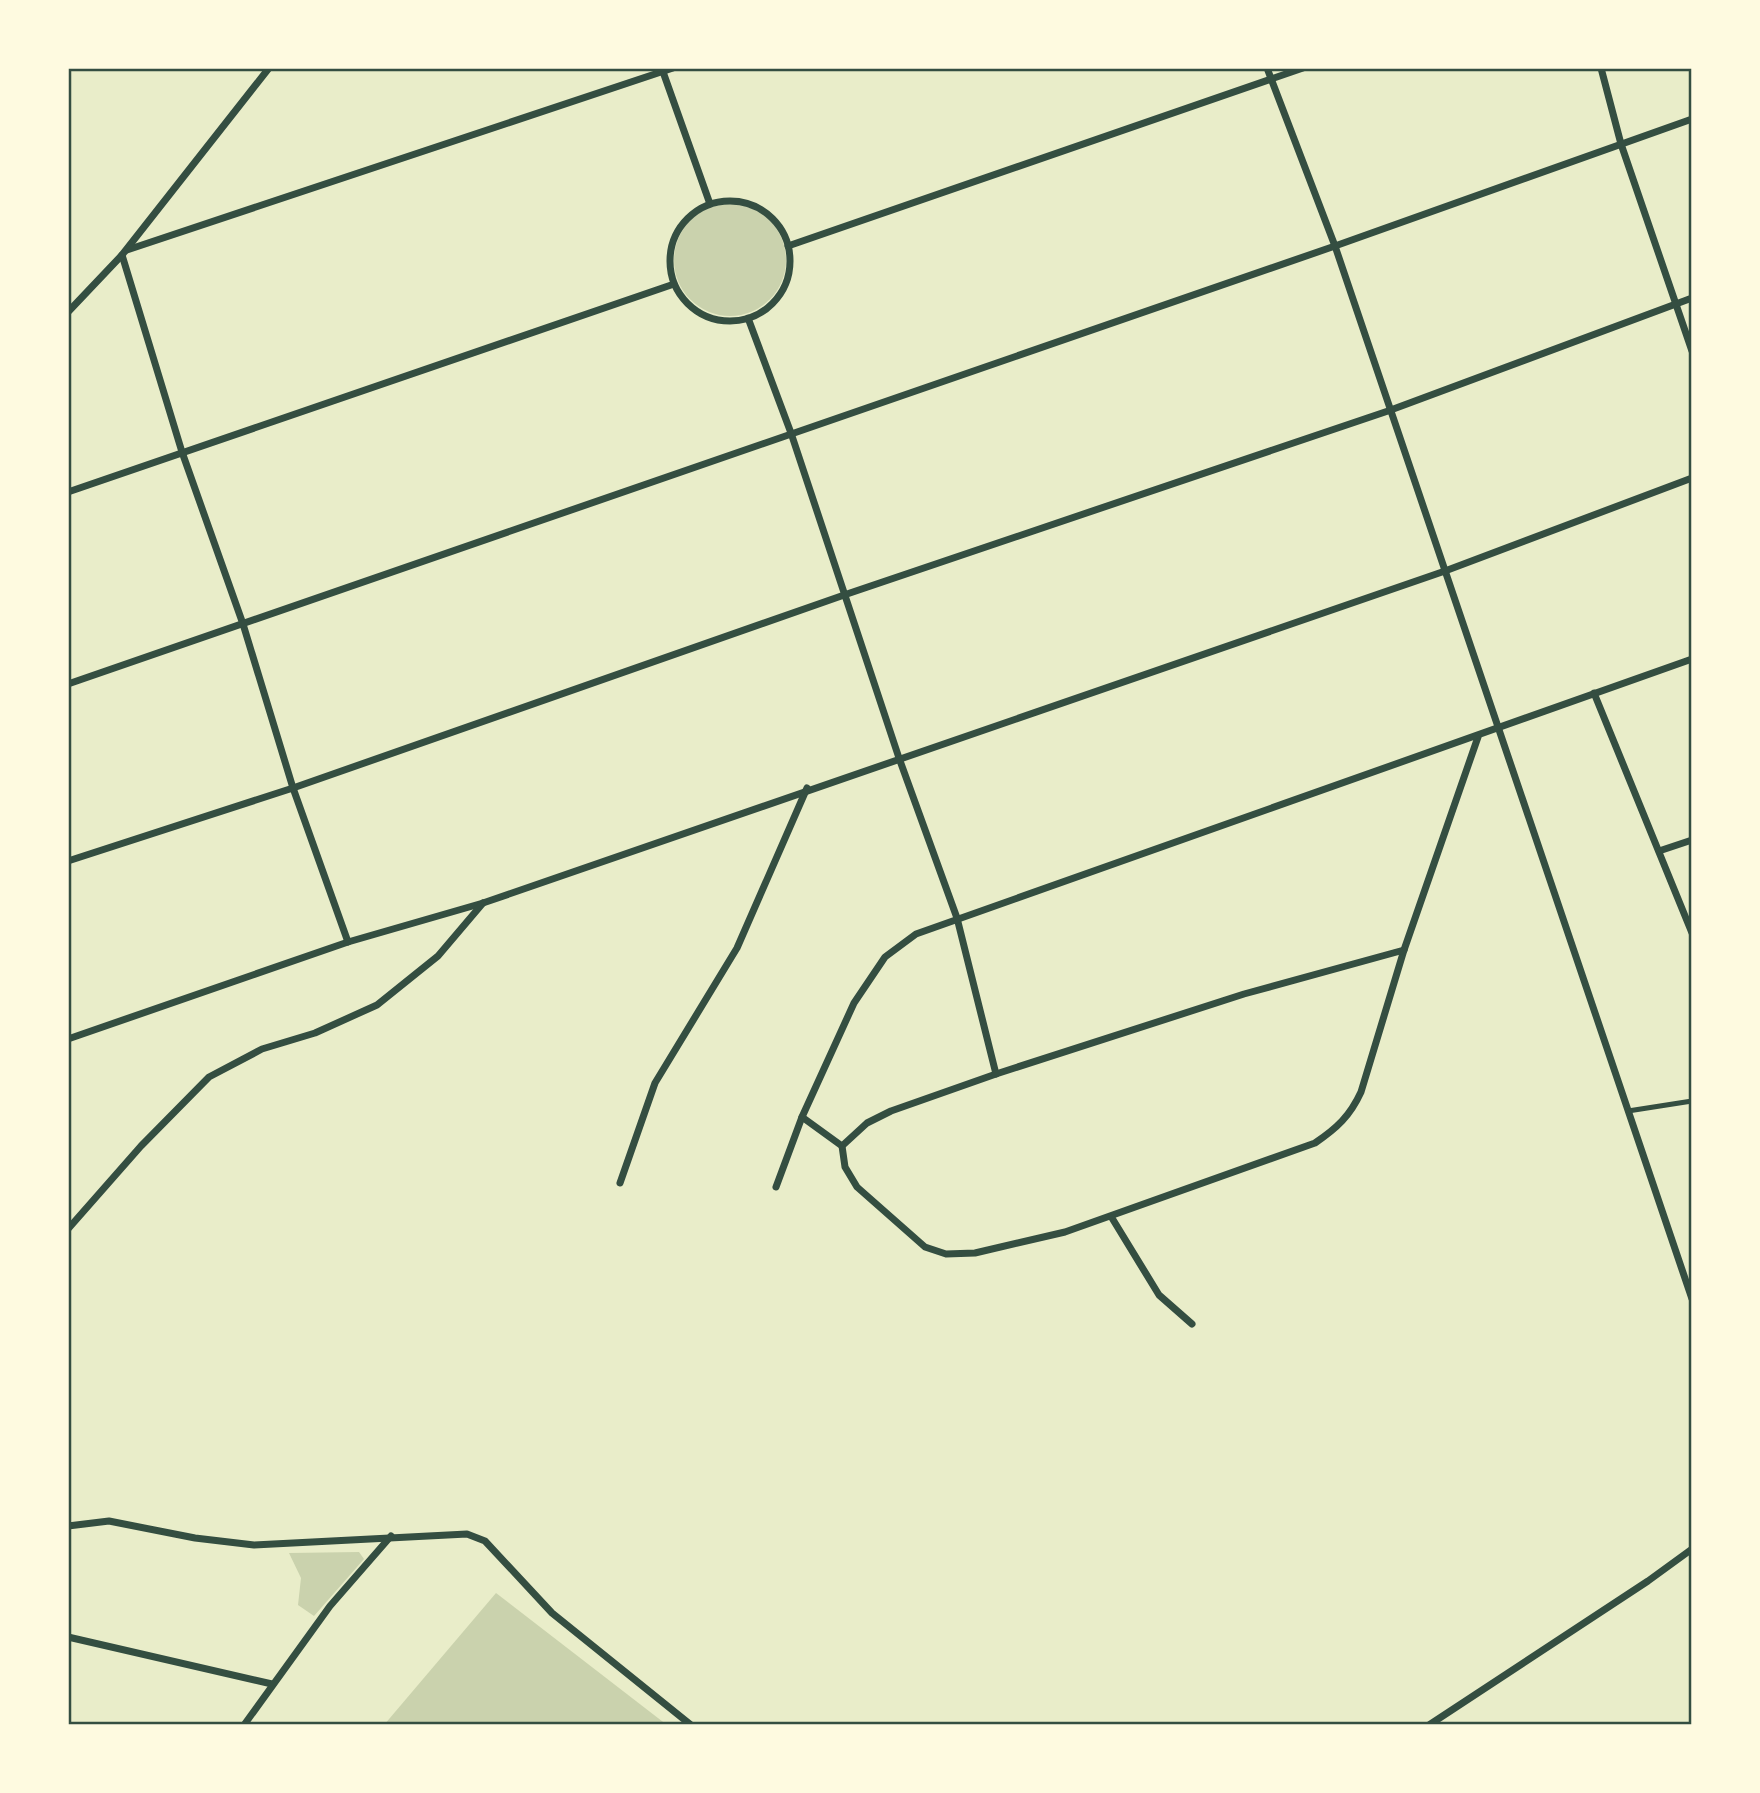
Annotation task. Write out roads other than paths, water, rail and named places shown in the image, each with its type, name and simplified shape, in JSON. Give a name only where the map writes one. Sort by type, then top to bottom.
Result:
[{"type":"street","points":[[68,312],[124,253],[269,68]]},
{"type":"street","points":[[124,253],[673,68]]},
{"type":"street","points":[[1267,68],[1335,246],[1388,411],[1500,729],[1692,1299]]},
{"type":"street","points":[[788,246],[1303,68]]},
{"type":"street","points":[[1601,68],[1621,144],[1692,351]]},
{"type":"street","points":[[662,70],[710,204]]},
{"type":"street","points":[[68,684],[1335,246],[1692,119]]},
{"type":"street","points":[[730,201],[749,204],[767,213],[780,228],[788,246],[788,273],[778,297],[764,310],[748,318],[730,321],[697,311],[684,299],[674,284],[669,265],[675,236],[693,213],[710,204],[730,201]]},
{"type":"street","points":[[124,253],[181,452],[243,624],[293,788],[348,942]]},
{"type":"street","points":[[68,492],[674,284]]},
{"type":"street","points":[[68,861],[293,788],[847,594],[1388,411],[1692,298]]},
{"type":"street","points":[[748,318],[791,433],[847,594],[899,758],[957,918],[996,1074]]},
{"type":"street","points":[[68,1038],[348,942],[483,903],[807,788],[1445,571],[1692,478]]},
{"type":"street","points":[[776,1187],[802,1117],[854,1003],[886,957],[916,934],[1692,659]]},
{"type":"street","points":[[1594,693],[1692,933]]},
{"type":"street","points":[[802,1117],[842,1146],[845,1167],[857,1187],[925,1247],[946,1254],[975,1252],[1112,1217],[1315,1143],[1339,1127],[1353,1110],[1404,950],[1478,737]]},
{"type":"street","points":[[620,1183],[655,1083],[737,948],[807,788]]},
{"type":"street","points":[[1658,851],[1692,840]]},
{"type":"street","points":[[68,1229],[141,1146],[209,1077],[262,1049],[315,1033],[377,1004],[438,956],[483,903]]},
{"type":"street","points":[[842,1146],[867,1123],[891,1111],[996,1074],[1244,994],[1404,950]]},
{"type":"street","points":[[1112,1217],[1159,1295],[1192,1324]]},
{"type":"street","points":[[68,1526],[109,1521],[195,1538],[254,1545],[467,1534],[485,1541],[552,1613],[691,1725]]},
{"type":"street","points":[[244,1725],[330,1606],[391,1536]]},
{"type":"street","points":[[1429,1725],[1648,1581],[1692,1549]]},
{"type":"street","points":[[68,1637],[272,1684]]},
{"type":"lane","points":[[1629,1111],[1692,1101]]}]
